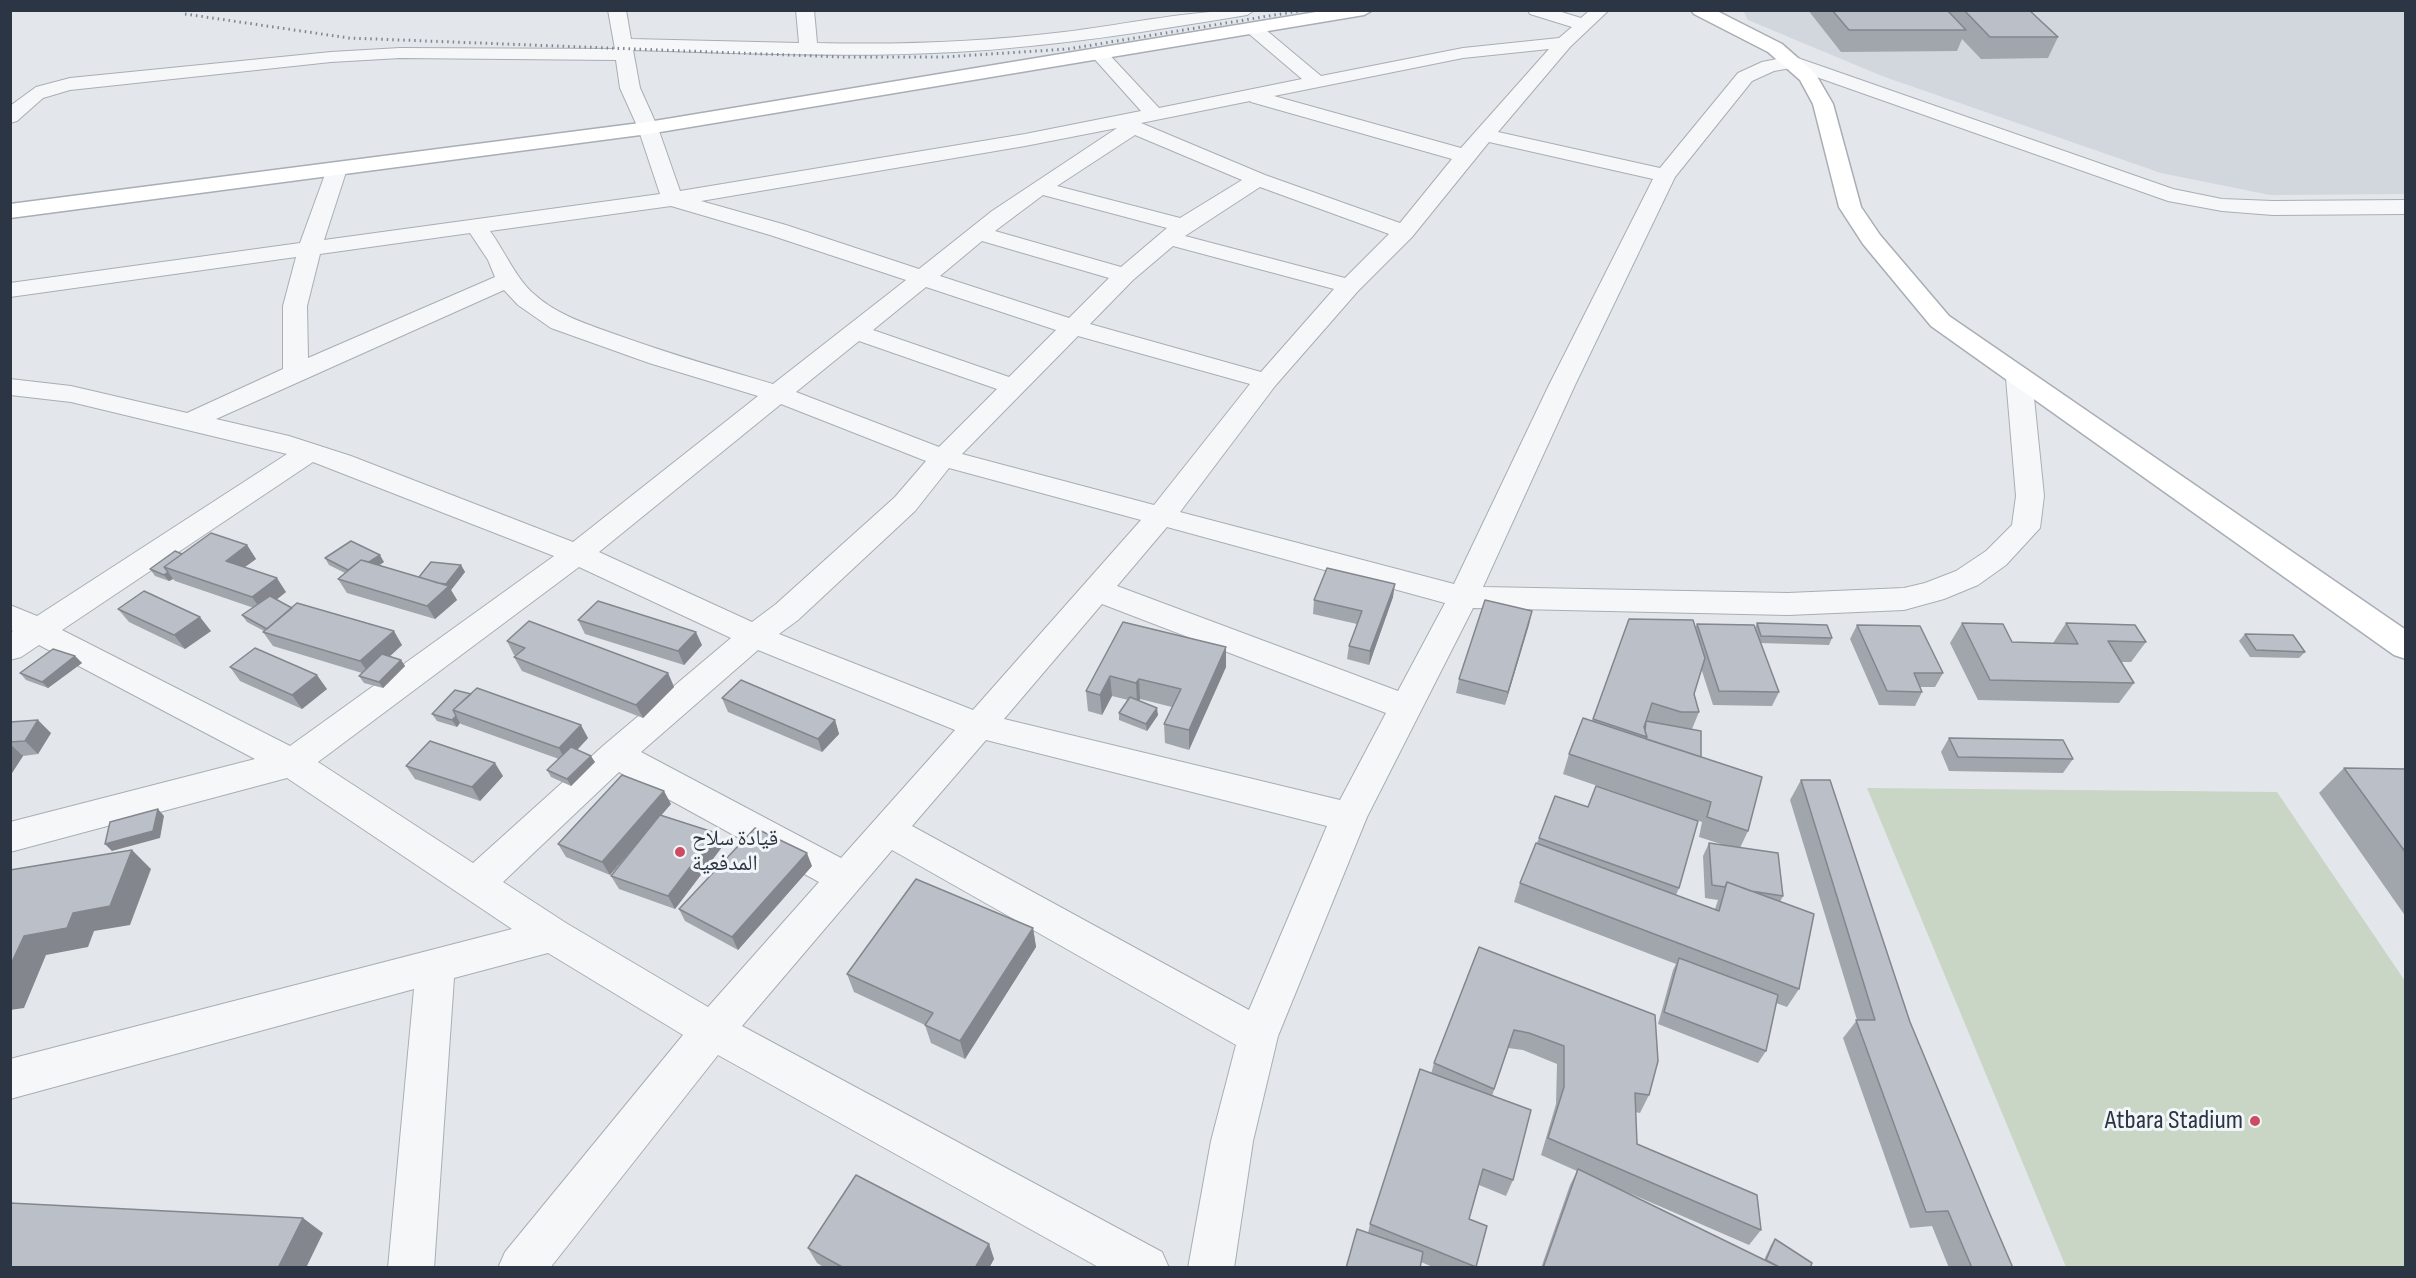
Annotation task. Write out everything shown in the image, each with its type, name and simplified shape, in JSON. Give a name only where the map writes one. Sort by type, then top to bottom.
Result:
[{"type":"street","points":[[617,10],[630,88],[648,128],[672,199]]},
{"type":"street","points":[[806,10],[808,49]]},
{"type":"street","points":[[10,117],[40,90],[70,84],[320,58],[400,53],[955,46],[1364,10]]},
{"type":"street","points":[[1536,10],[1583,26]]},
{"type":"street","points":[[1701,11],[1774,48],[1808,77],[1822,104],[1850,207],[1871,239],[1940,321],[2406,647]]},
{"type":"street","points":[[10,211],[648,128],[1099,54],[1250,20]]},
{"type":"street","points":[[1250,20],[1317,82]]},
{"type":"street","points":[[10,290],[672,199],[1025,140],[1136,121],[1463,53],[1515,46],[1583,26]]},
{"type":"street","points":[[521,1268],[712,1031],[1162,515],[1266,381],[1350,286],[1404,232],[1465,156],[1583,26]]},
{"type":"street","points":[[1099,54],[1136,121],[1258,179],[1404,232]]},
{"type":"street","points":[[1211,1268],[1232,1141],[1258,1036],[1349,817],[1463,597],[1562,385],[1665,175],[1745,77],[1769,66],[1792,62],[2168,195],[2222,205],[2273,208],[2406,207]]},
{"type":"street","points":[[1253,96],[1465,156]]},
{"type":"street","points":[[10,837],[292,764],[577,554],[978,233],[1136,121]]},
{"type":"street","points":[[1485,135],[1665,175]]},
{"type":"street","points":[[296,374],[295,306],[310,248],[337,169]]},
{"type":"street","points":[[476,884],[616,754],[754,636],[787,612],[905,504],[943,458],[1012,386],[1125,275],[1175,232],[1258,179]]},
{"type":"street","points":[[1040,188],[1350,286]]},
{"type":"street","points":[[672,199],[778,230],[1072,327],[1266,381]]},
{"type":"street","points":[[476,226],[499,260],[508,280],[526,300],[560,323],[658,358],[778,394],[943,458],[1463,597],[1788,604],[1904,599],[1933,592],[1967,578],[1996,558],[2026,528],[2030,496],[2019,378]]},
{"type":"street","points":[[978,233],[1125,275]]},
{"type":"street","points":[[191,421],[508,280]]},
{"type":"street","points":[[856,332],[1012,386]]},
{"type":"street","points":[[10,387],[71,394],[279,442],[577,554],[754,636],[977,725],[1349,817]]},
{"type":"street","points":[[20,632],[309,452]]},
{"type":"street","points":[[1096,590],[1406,707]]},
{"type":"street","points":[[20,632],[292,764],[552,935],[712,1031],[1146,1268]]},
{"type":"street","points":[[616,754],[846,879]]},
{"type":"street","points":[[888,830],[1258,1036]]},
{"type":"street","points":[[10,1079],[552,935]]},
{"type":"street","points":[[411,1268],[435,967]]},
{"type":"shaded area","points":[[1743,11],[2405,11],[2405,194],[2270,195],[2161,173],[1882,76],[1748,20]]},
{"type":"green space","points":[[1867,788],[2277,792],[2405,981],[2405,1267],[2066,1267]]},
{"type":"building","points":[[1832,10],[1947,10],[1966,30],[1849,30]]},
{"type":"building","points":[[1964,10],[2029,10],[2058,37],[1990,37]]},
{"type":"building","points":[[211,533],[247,545],[226,561],[277,578],[252,597],[164,567]]},
{"type":"building","points":[[351,541],[380,555],[369,562],[361,560],[348,570],[325,558]]},
{"type":"building","points":[[175,551],[182,554],[164,567],[168,572],[164,575],[150,569]]},
{"type":"building","points":[[361,560],[449,586],[427,606],[338,579]]},
{"type":"building","points":[[431,562],[461,565],[446,584],[419,577]]},
{"type":"building","points":[[1327,568],[1395,584],[1370,651],[1349,646],[1362,611],[1314,600]]},
{"type":"building","points":[[144,591],[200,617],[174,635],[118,609]]},
{"type":"building","points":[[270,596],[292,608],[267,629],[242,615]]},
{"type":"building","points":[[1485,600],[1532,611],[1508,692],[1459,679]]},
{"type":"building","points":[[598,601],[696,632],[678,651],[578,620]]},
{"type":"building","points":[[297,603],[394,631],[360,661],[263,632]]},
{"type":"building","points":[[1629,619],[1693,620],[1705,658],[1694,694],[1699,712],[1681,712],[1652,703],[1644,727],[1647,737],[1593,719]]},
{"type":"building","points":[[529,621],[668,673],[636,705],[514,657],[525,648],[507,641]]},
{"type":"building","points":[[1123,622],[1226,647],[1189,730],[1164,724],[1181,689],[1139,679],[1136,683],[1110,676],[1100,695],[1086,691]]},
{"type":"building","points":[[1757,623],[1827,625],[1832,638],[1761,636]]},
{"type":"building","points":[[1962,623],[2003,624],[2012,642],[2078,644],[2066,623],[2135,625],[2146,642],[2108,641],[2134,683],[1990,680]]},
{"type":"building","points":[[1697,624],[1754,625],[1779,692],[1719,691]]},
{"type":"building","points":[[1857,625],[1920,626],[1943,673],[1914,673],[1922,692],[1887,691]]},
{"type":"building","points":[[2245,634],[2293,635],[2305,652],[2256,650]]},
{"type":"building","points":[[255,648],[317,675],[292,695],[230,667]]},
{"type":"building","points":[[53,649],[75,656],[42,682],[20,673]]},
{"type":"building","points":[[382,654],[401,660],[379,682],[359,676]]},
{"type":"building","points":[[741,680],[835,720],[818,739],[722,698]]},
{"type":"building","points":[[477,688],[581,725],[559,748],[453,710]]},
{"type":"building","points":[[455,690],[471,694],[453,710],[456,716],[452,720],[432,714]]},
{"type":"building","points":[[1130,697],[1157,708],[1146,724],[1119,713]]},
{"type":"building","points":[[1583,718],[1762,777],[1748,831],[1707,817],[1711,802],[1569,754]]},
{"type":"building","points":[[38,720],[25,741],[10,742],[10,722]]},
{"type":"building","points":[[1646,721],[1701,731],[1701,757],[1646,739]]},
{"type":"building","points":[[1949,738],[2063,740],[2073,759],[1958,757]]},
{"type":"building","points":[[430,741],[495,763],[472,787],[406,766]]},
{"type":"building","points":[[571,747],[591,756],[567,779],[547,770]]},
{"type":"building","points":[[2344,768],[2406,769],[2406,853]]},
{"type":"building","points":[[622,775],[664,791],[602,862],[558,844]]},
{"type":"building","points":[[1801,780],[1830,780],[1910,1022],[2013,1268],[1972,1268],[1948,1211],[1926,1212],[1856,1020],[1875,1020]]},
{"type":"building","points":[[1596,786],[1698,821],[1679,888],[1539,838],[1555,796],[1588,807]]},
{"type":"building","points":[[158,809],[153,831],[105,844],[110,822]]},
{"type":"building","points":[[660,815],[716,833],[668,896],[611,876]]},
{"type":"building","points":[[755,828],[807,853],[732,937],[679,909]]},
{"type":"building","points":[[1536,843],[1719,911],[1727,882],[1814,914],[1799,989],[1520,883]]},
{"type":"building","points":[[1709,843],[1778,853],[1783,896],[1751,891],[1727,882],[1725,887],[1712,885]]},
{"type":"building","points":[[132,850],[110,906],[73,913],[67,928],[24,936],[10,966],[10,870]]},
{"type":"building","points":[[916,879],[1033,928],[960,1041],[925,1025],[933,1013],[847,974]]},
{"type":"building","points":[[1479,947],[1655,1015],[1658,1061],[1649,1095],[1635,1093],[1637,1144],[1757,1195],[1761,1230],[1548,1138],[1564,1087],[1564,1046],[1514,1030],[1494,1089],[1434,1063]]},
{"type":"building","points":[[1679,958],[1778,995],[1766,1051],[1664,1012]]},
{"type":"building","points":[[1420,1069],[1531,1110],[1513,1180],[1483,1169],[1469,1219],[1487,1226],[1476,1267],[1370,1224]]},
{"type":"building","points":[[1578,1169],[1781,1268],[1543,1268]]},
{"type":"building","points":[[856,1175],[989,1244],[975,1268],[844,1268],[808,1248]]},
{"type":"building","points":[[10,1203],[303,1218],[278,1268],[10,1268]]},
{"type":"building","points":[[1357,1229],[1423,1252],[1420,1268],[1346,1268]]},
{"type":"building","points":[[1775,1239],[1812,1263],[1810,1268],[1781,1268],[1766,1260]]},
{"type":"railway","points":[[185,14],[349,38],[842,57],[944,57],[1068,49],[1305,10]]},
{"type":"place","name":"قيادة سلاح المدفعية","points":[[680,852]]},
{"type":"place","name":"Atbara Stadium","points":[[2255,1121]]}]
